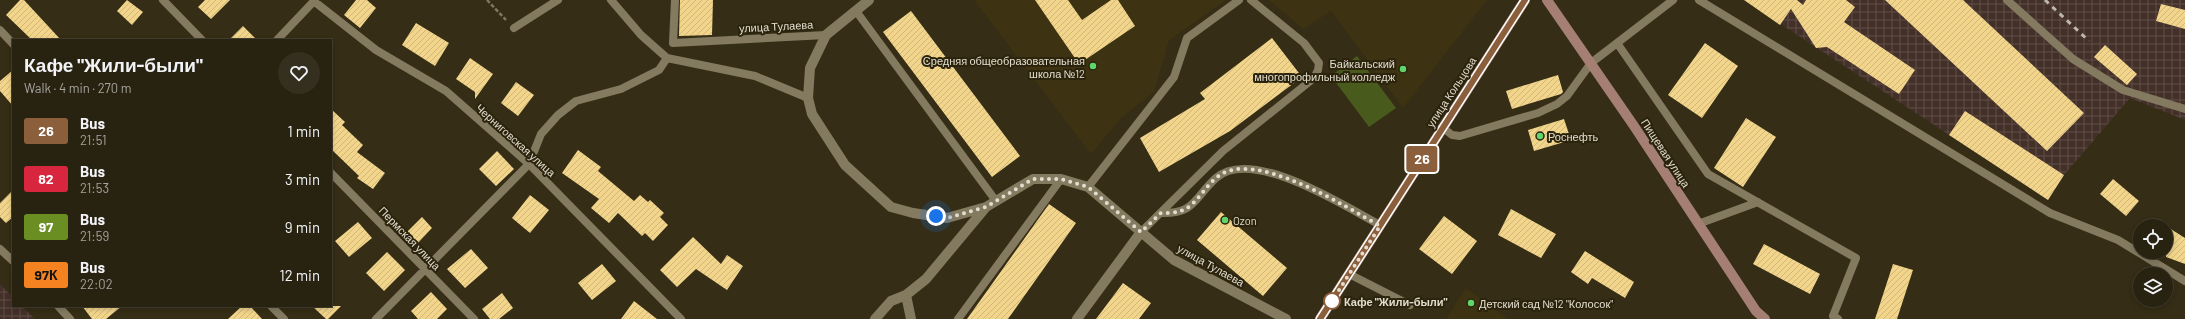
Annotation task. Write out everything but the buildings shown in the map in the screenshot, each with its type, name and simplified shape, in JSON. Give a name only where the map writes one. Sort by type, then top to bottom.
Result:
[{"type":"main road","name":"улица Кольцова","points":[[1320,319],[1525,0]]},
{"type":"main road","name":"Пищевая улица","points":[[1546,0],[1591,63],[1756,312],[1765,319]]},
{"type":"street","points":[[826,35],[869,0]]},
{"type":"street","name":"улица Тулаева","points":[[826,35],[810,68],[808,98],[812,114],[845,165],[891,207],[913,213],[947,218],[986,207],[1033,179],[1061,179],[1088,187],[1174,260],[1286,319]]},
{"type":"street","points":[[875,319],[891,301],[906,295],[926,279],[986,207]]},
{"type":"street","points":[[1077,319],[1141,232]]},
{"type":"street","points":[[906,295],[911,319]]},
{"type":"lane","points":[[163,0],[201,39]]},
{"type":"lane","points":[[514,28],[558,0]]},
{"type":"lane","points":[[611,0],[641,35],[667,58],[755,76],[808,98]]},
{"type":"lane","name":"улица Тулаева","points":[[675,0],[673,43],[826,35]]},
{"type":"lane","points":[[1088,187],[1174,77],[1187,38],[1239,0]]},
{"type":"lane","points":[[1141,232],[1223,151],[1314,78],[1318,70],[1319,63],[1304,43],[1251,0]]},
{"type":"lane","points":[[1442,127],[1452,135],[1460,136],[1538,113],[1557,104],[1567,96],[1591,63],[1673,0]]},
{"type":"lane","points":[[1699,0],[2050,213],[2118,240],[2185,281]]},
{"type":"lane","points":[[2007,0],[2073,59],[2123,90],[2185,109]]},
{"type":"lane","points":[[278,39],[315,1]]},
{"type":"lane","name":"Черниговская улица","points":[[315,1],[376,50],[446,91],[529,164],[681,319]]},
{"type":"lane","points":[[856,11],[996,201]]},
{"type":"lane","points":[[0,30],[12,43]]},
{"type":"lane","points":[[1617,44],[1708,174],[1856,258],[1833,316],[1838,319]]},
{"type":"lane","points":[[376,319],[529,164],[541,134],[558,115],[576,101],[621,89],[659,70],[667,58]]},
{"type":"lane","points":[[1161,213],[1178,213],[1190,207],[1217,177],[1235,169],[1259,170],[1293,179],[1380,226]]},
{"type":"lane","name":"Пермская улица","points":[[332,174],[474,319]]},
{"type":"lane","points":[[958,319],[1061,179]]},
{"type":"lane","points":[[1698,224],[1758,202]]},
{"type":"lane","points":[[0,249],[12,260]]},
{"type":"lane","points":[[1349,274],[1410,305]]},
{"type":"lane","points":[[59,307],[70,319]]},
{"type":"lane","points":[[272,307],[284,319]]},
{"type":"path","points":[[487,0],[514,28]]},
{"type":"shaded area","name":"Средняя общеобразовательная школа №12","points":[[974,0],[1226,0],[1169,40],[1154,92],[1121,118],[1091,154]]},
{"type":"shaded area","name":"Байкальский многопрофильный колледж","points":[[1269,0],[1487,0],[1403,108],[1331,11],[1303,29]]},
{"type":"shaded area","points":[[1744,0],[2185,0],[2185,120],[2130,98],[2064,175],[2048,200]]},
{"type":"shaded area","points":[[0,284],[12,296],[12,307],[23,307],[35,319],[0,319]]},
{"type":"shaded area","name":"Детский сад №12 \"Колосок\"","points":[[1466,288],[1508,319],[1446,319]]},
{"type":"green space","points":[[1357,56],[1396,108],[1369,127],[1331,76]]},
{"type":"railway","points":[[2045,0],[2089,41]]},
{"type":"bus line","name":"26","points":[[1320,319],[1525,0]]},
{"type":"place","name":"Средняя общеобразовательная школа №12","points":[[1093,66]]},
{"type":"place","name":"Байкальский многопрофильный колледж","points":[[1403,69]]},
{"type":"place","name":"Роснефть","points":[[1540,136]]},
{"type":"place","name":"Ozon","points":[[1225,220]]},
{"type":"place","name":"Кафе \"Жили-были\"","points":[[1332,301]]},
{"type":"place","name":"Детский сад №12 \"Колосок\"","points":[[1471,303]]},
{"type":"route","points":[[936,216],[947,218],[986,207],[1033,179],[1061,179],[1088,187],[1141,232],[1161,213],[1178,213],[1190,207],[1217,177],[1235,169],[1259,170],[1293,179],[1380,226],[1332,301]]}]
